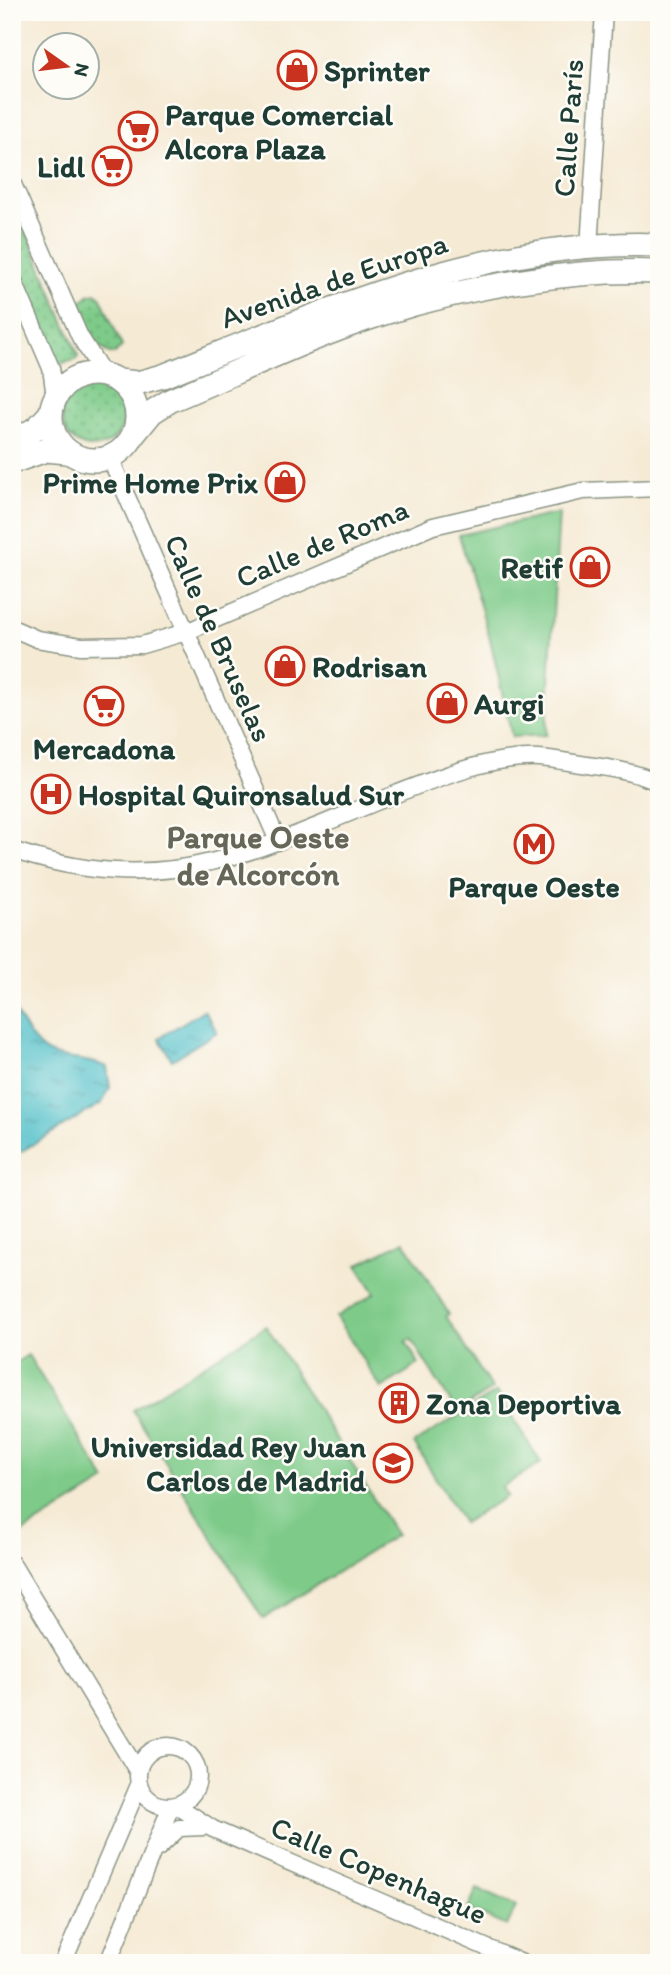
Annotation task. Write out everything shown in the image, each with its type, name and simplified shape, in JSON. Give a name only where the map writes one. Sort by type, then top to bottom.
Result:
[{"type":"street","name":"Calle París","points":[[589,247],[604,12]]},
{"type":"street","points":[[12,182],[19,210],[80,337],[111,378],[128,391],[135,404],[137,419],[134,434],[120,452],[110,458],[95,461],[81,459],[67,452],[57,442],[51,368],[12,277]]},
{"type":"street","name":"Avenida de Europa","points":[[111,378],[137,383],[163,376],[342,304],[421,279],[494,261],[589,247],[659,245]]},
{"type":"street","name":"Avenida de Europa","points":[[134,434],[152,412],[171,400],[385,313],[559,276],[623,270],[659,272]]},
{"type":"street","points":[[12,442],[37,428],[71,380],[81,375],[111,378]]},
{"type":"street","points":[[12,462],[46,450],[67,452]]},
{"type":"street","name":"Calle de Bruselas","points":[[110,458],[278,841]]},
{"type":"street","name":"Calle de Roma","points":[[12,628],[37,639],[80,646],[142,645],[186,632],[433,526],[583,491],[659,488]]},
{"type":"street","points":[[12,850],[60,866],[151,871],[210,862],[278,841],[450,773],[513,760],[539,758],[612,769],[659,783]]},
{"type":"street","points":[[12,1564],[151,1801],[173,1805]]},
{"type":"street","points":[[117,1739],[153,1749]]},
{"type":"street","points":[[63,1963],[138,1779],[145,1755],[153,1749],[172,1745],[188,1753],[198,1776],[193,1792],[200,1810],[213,1829]]},
{"type":"street","points":[[108,1963],[173,1805],[193,1792]]},
{"type":"street","name":"Calle Copenhague","points":[[173,1805],[213,1829],[522,1963]]},
{"type":"street","points":[[149,1861],[166,1838],[179,1828],[189,1825],[213,1829]]},
{"type":"green space","points":[[12,216],[22,221],[78,355],[76,360],[58,364],[12,255]]},
{"type":"green space","points":[[96,293],[101,298],[122,346],[115,354],[101,348],[96,342],[85,318],[81,303],[88,295]]},
{"type":"green space","points":[[93,385],[115,394],[124,416],[115,438],[93,447],[71,438],[62,416],[71,394]]},
{"type":"green space","points":[[559,513],[546,735],[512,737],[490,639],[459,535]]},
{"type":"green space","points":[[404,1241],[449,1314],[446,1316],[492,1389],[457,1412],[411,1339],[406,1342],[419,1364],[381,1388],[336,1317],[375,1293],[357,1265]]},
{"type":"green space","points":[[266,1326],[396,1535],[263,1619],[133,1410]]},
{"type":"green space","points":[[28,1355],[106,1481],[15,1537],[12,1532],[12,1365]]},
{"type":"green space","points":[[497,1392],[541,1463],[502,1487],[507,1496],[463,1523],[414,1443]]},
{"type":"green space","points":[[477,1889],[516,1906],[507,1926],[468,1909]]},
{"type":"water","points":[[12,1006],[29,1035],[47,1052],[107,1067],[110,1088],[102,1103],[12,1157]]},
{"type":"water","points":[[204,1010],[217,1032],[172,1060],[159,1038]]},
{"type":"place","name":"Sprinter","points":[[297,70]]},
{"type":"place","name":"Parque Comercial Alcora Plaza","points":[[138,131]]},
{"type":"place","name":"Lidl","points":[[112,166]]},
{"type":"place","name":"Prime Home Prix","points":[[285,482]]},
{"type":"place","name":"Retif","points":[[590,567]]},
{"type":"place","name":"Rodrisan","points":[[285,666]]},
{"type":"place","name":"Aurgi","points":[[447,703]]},
{"type":"place","name":"Mercadona","points":[[104,706]]},
{"type":"place","name":"Hospital Quironsalud Sur","points":[[51,794]]},
{"type":"place","name":"Parque Oeste","points":[[534,844]]},
{"type":"place","name":"Zona Deportiva","points":[[399,1403]]},
{"type":"place","name":"Universidad Rey Juan Carlos de Madrid","points":[[393,1463]]},
{"type":"district","name":"Parque Oeste de Alcorcón","points":[[258,856]]}]
